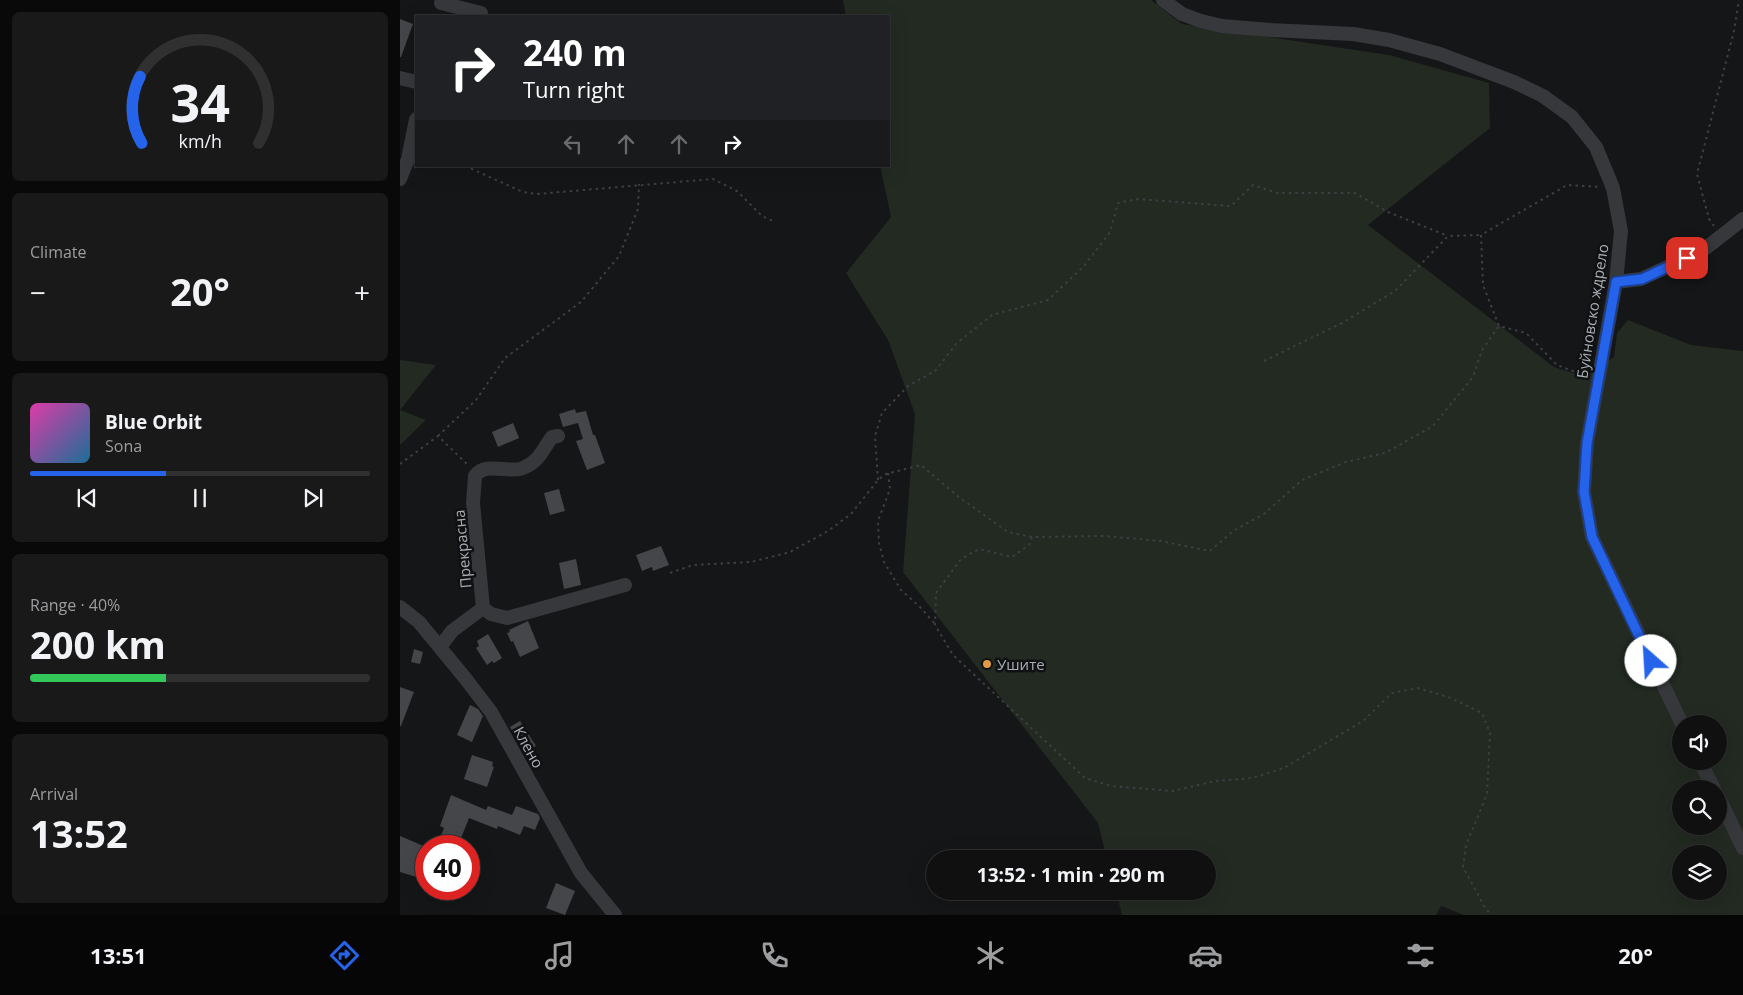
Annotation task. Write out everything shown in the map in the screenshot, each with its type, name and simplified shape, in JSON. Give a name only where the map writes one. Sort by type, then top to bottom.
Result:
[{"type":"street","name":"Буйновско ждрело","points":[[1163,0],[1182,14],[1200,22],[1270,30],[1353,34],[1389,40],[1440,54],[1514,82],[1543,96],[1572,117],[1596,148],[1613,188],[1621,231],[1616,282],[1587,443],[1584,492],[1592,537],[1678,715]]},
{"type":"street","points":[[441,6],[482,13]]},
{"type":"street","points":[[400,78],[415,82]]},
{"type":"street","points":[[400,179],[408,159],[415,123]]},
{"type":"street","points":[[1616,282],[1642,279],[1702,251],[1743,219]]},
{"type":"street","points":[[477,473],[488,470],[521,470],[540,457],[552,437],[558,436]]},
{"type":"street","name":"Прекрасна","points":[[477,473],[474,481],[473,503],[483,608]]},
{"type":"street","points":[[440,646],[452,631],[483,608],[491,614],[507,618],[625,585]]},
{"type":"street","name":"Клено","points":[[400,607],[419,622],[440,646],[491,712],[581,873],[615,915]]},
{"type":"street","points":[[1727,815],[1743,848]]},
{"type":"path","points":[[1721,236],[1709,219],[1696,174],[1734,31],[1739,0]]},
{"type":"path","points":[[467,167],[523,192],[537,194],[712,179],[736,191],[762,216],[775,222]]},
{"type":"path","points":[[400,464],[438,436],[476,400],[505,358],[581,302],[619,256],[638,209],[638,184]]},
{"type":"path","points":[[878,480],[875,436],[882,413],[908,386],[936,371],[957,343],[992,314],[1048,300],[1084,266],[1110,232],[1118,203],[1136,199],[1231,206],[1253,185],[1277,193],[1355,193],[1388,212],[1448,236],[1481,235],[1568,185],[1613,188]]},
{"type":"path","points":[[1481,235],[1483,285],[1499,326]]},
{"type":"path","points":[[1264,361],[1342,323],[1395,291],[1448,236]]},
{"type":"path","points":[[1499,326],[1526,333],[1557,365],[1598,380]]},
{"type":"path","points":[[670,573],[693,565],[751,562],[790,552],[828,531],[851,514],[878,480],[888,473],[921,465],[960,498],[1008,532],[1032,537],[1104,536],[1161,541],[1210,551],[1232,531],[1264,514],[1302,480],[1346,462],[1385,453],[1433,426],[1473,377],[1482,350],[1499,326]]},
{"type":"path","points":[[438,436],[477,473]]},
{"type":"path","points":[[888,473],[890,489],[878,521],[879,542],[884,562],[901,590],[920,607],[935,625],[953,655],[1084,778],[1111,786],[1172,791],[1216,782],[1252,778],[1284,768],[1363,720],[1392,693],[1418,688],[1451,698],[1482,713],[1490,733],[1487,794],[1466,846],[1463,867],[1491,915]]},
{"type":"path","points":[[935,625],[936,593],[961,559],[980,549],[1012,557],[1029,545],[1032,537]]},
{"type":"shaded area","points":[[843,0],[1151,0],[1182,24],[1389,55],[1489,83],[1490,128],[1368,225],[1554,367],[1583,376],[1614,357],[1617,333],[1628,320],[1691,345],[1743,351],[1743,915],[1464,915],[1441,906],[1436,915],[1122,915],[1118,900],[1216,900],[1216,850],[1105,850],[1098,823],[903,572],[915,414],[888,340],[846,273],[891,217],[880,167],[890,167],[890,15],[846,15]]},
{"type":"shaded area","points":[[400,360],[436,365],[400,410]]},
{"type":"shaded area","points":[[400,410],[426,420],[400,445]]},
{"type":"building","points":[[400,19],[413,24],[401,57],[400,57]]},
{"type":"building","points":[[575,409],[576,413],[586,411],[593,435],[595,435],[605,463],[587,470],[576,441],[583,439],[578,423],[563,427],[559,414]]},
{"type":"building","points":[[513,423],[519,438],[498,447],[492,432]]},
{"type":"building","points":[[559,489],[565,511],[550,515],[544,493]]},
{"type":"building","points":[[661,546],[669,565],[653,571],[652,567],[642,571],[636,555]]},
{"type":"building","points":[[576,559],[581,585],[564,589],[559,563]]},
{"type":"building","points":[[528,621],[539,648],[520,657],[507,633],[510,632],[509,630]]},
{"type":"building","points":[[488,634],[502,658],[494,663],[492,661],[487,665],[476,648],[479,646],[477,641]]},
{"type":"building","points":[[414,649],[423,652],[420,664],[411,662]]},
{"type":"building","points":[[400,687],[414,692],[401,726],[400,726]]},
{"type":"building","points":[[470,705],[478,709],[483,716],[472,742],[457,735]]},
{"type":"building","points":[[520,721],[536,746],[524,753],[510,727]]},
{"type":"building","points":[[472,755],[493,762],[492,766],[494,767],[487,787],[464,779]]},
{"type":"building","points":[[451,795],[486,810],[488,806],[512,815],[516,806],[538,814],[540,818],[535,830],[524,826],[520,835],[498,826],[497,829],[469,818],[462,835],[441,835],[444,828],[440,826]]},
{"type":"building","points":[[400,836],[415,842],[415,877],[400,872]]},
{"type":"building","points":[[556,883],[575,891],[565,915],[546,908]]},
{"type":"place","name":"Ушите","points":[[987,664]]},
{"type":"route","points":[[1651,661],[1592,537],[1584,492],[1587,443],[1616,282],[1642,279],[1687,258]]}]
